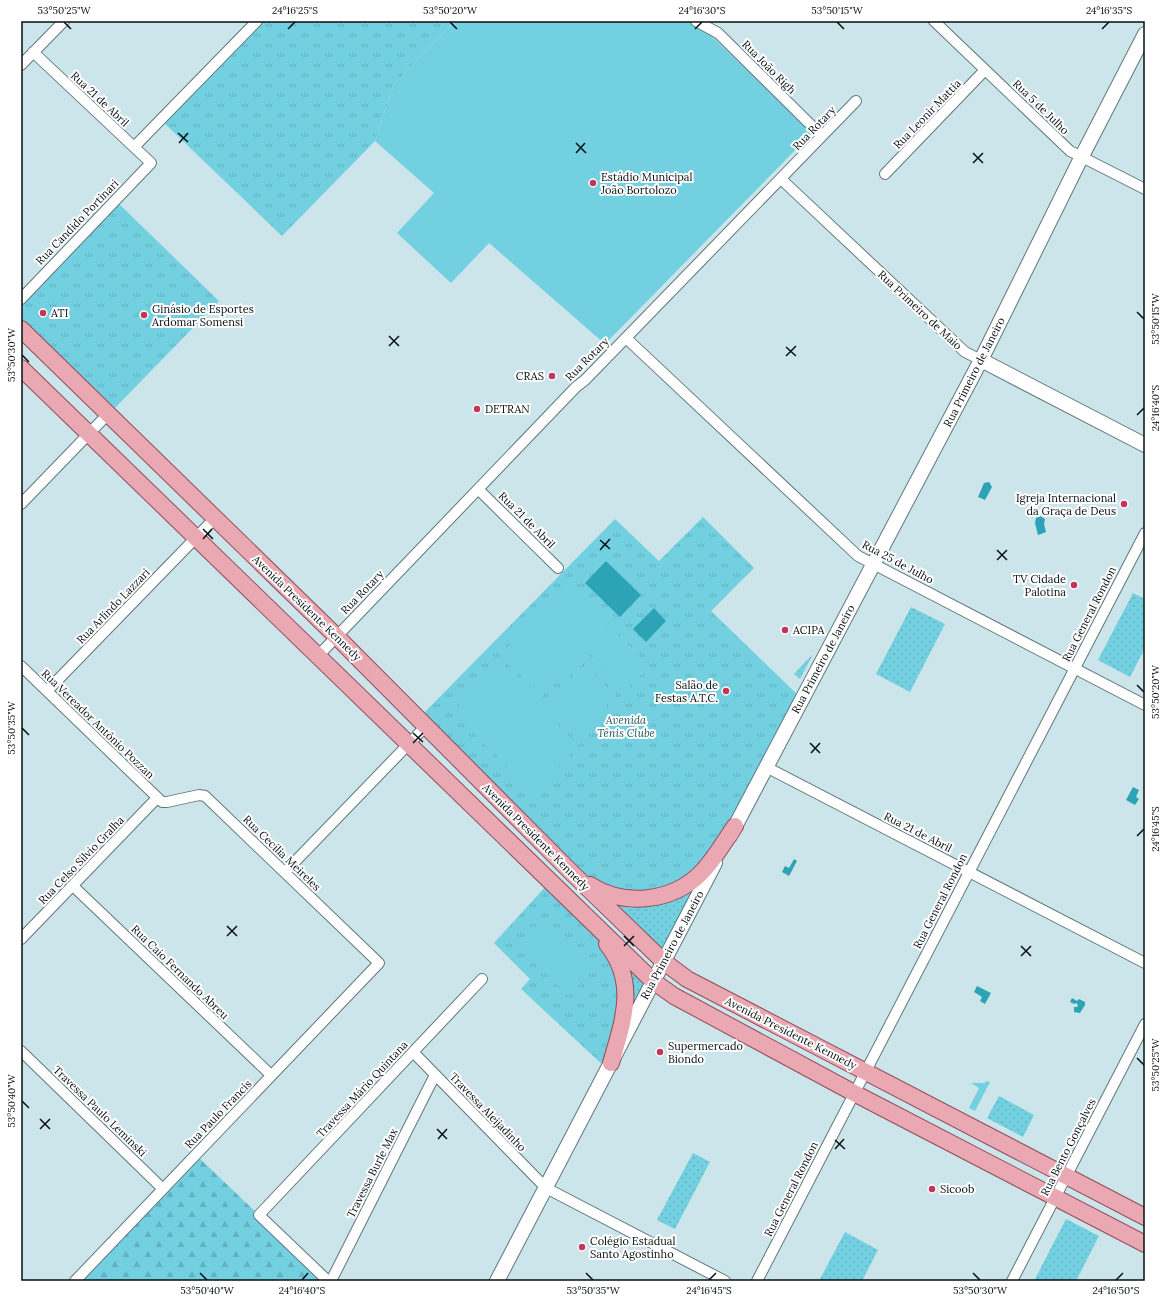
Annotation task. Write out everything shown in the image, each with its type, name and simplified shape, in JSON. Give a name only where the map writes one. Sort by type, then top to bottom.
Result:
[{"type":"main road","name":"Avenida Presidente Kennedy","points":[[21,329],[336,636],[572,873],[664,961],[687,979],[1145,1216]]},
{"type":"main road","name":"Avenida Presidente Kennedy","points":[[21,368],[653,981],[674,996],[854,1093],[1145,1244]]},
{"type":"main road","points":[[572,873],[596,888],[618,897],[642,900],[665,895],[682,887],[701,874],[735,826]]},
{"type":"main road","points":[[567,898],[610,948],[623,974],[626,985],[626,1000],[611,1063]]},
{"type":"street","points":[[21,65],[64,21]]},
{"type":"street","points":[[134,147],[257,21]]},
{"type":"street","name":"Rua João Righ","points":[[696,21],[718,33],[822,136]]},
{"type":"street","name":"Rua 5 de Julho","points":[[934,21],[1070,151],[1145,190]]},
{"type":"street","name":"Rua Primeiro de Janeiro","points":[[497,1281],[653,981],[981,360],[1081,158],[1145,34]]},
{"type":"street","name":"Rua 21 de Abril","points":[[33,52],[151,163]]},
{"type":"street","name":"Rua Leonir Mattia","points":[[885,174],[985,70]]},
{"type":"street","name":"Rua Rotary","points":[[318,656],[479,490],[576,387],[585,380],[856,101]]},
{"type":"street","name":"Rua Candido Portinari","points":[[21,299],[151,163]]},
{"type":"street","name":"Rua Primeiro de Maio","points":[[781,179],[965,352],[1145,445]]},
{"type":"street","name":"Rua 25 de Julho","points":[[626,338],[858,556],[1145,705]]},
{"type":"street","points":[[21,504],[108,414]]},
{"type":"street","name":"Rua 21 de Abril","points":[[479,490],[558,568]]},
{"type":"street","name":"Rua Arlindo Lazzari","points":[[47,691],[215,518]]},
{"type":"street","name":"Rua General Rondon","points":[[757,1281],[1145,532]]},
{"type":"street","name":"Rua Vereador Antônio Pozzan","points":[[21,666],[157,798]]},
{"type":"street","points":[[285,872],[426,726]]},
{"type":"street","name":"Rua 21 de Abril","points":[[766,766],[1145,962]]},
{"type":"street","name":"Rua Cecília Meireles","points":[[157,798],[164,802],[199,794],[205,796],[379,963]]},
{"type":"street","name":"Rua Celso Sílvio Gralha","points":[[21,939],[157,798]]},
{"type":"street","name":"Rua Caio Fernando Abreu","points":[[73,886],[271,1076]]},
{"type":"street","name":"Rua Paulo Francis","points":[[75,1281],[379,963]]},
{"type":"street","name":"Travessa Mário Quintana","points":[[328,1281],[259,1215],[482,979]]},
{"type":"street","name":"Rua Bento Gonçalves","points":[[1012,1281],[1145,1024]]},
{"type":"street","name":"Travessa Paulo Leminski","points":[[21,1051],[163,1188]]},
{"type":"street","name":"Travessa Aleijadinho","points":[[413,1052],[546,1188]]},
{"type":"street","name":"Travessa Burle Max","points":[[331,1281],[435,1075]]},
{"type":"street","points":[[546,1188],[725,1281]]},
{"type":"green space","points":[[257,21],[455,21],[394,84],[375,141],[282,236],[161,120]]},
{"type":"green space","name":"Estádio Municipal João Bortolozo","points":[[455,21],[696,21],[812,133],[605,344],[489,243],[451,283],[397,233],[434,193],[375,141],[394,84]]},
{"type":"green space","points":[[115,200],[219,301],[112,411],[21,322],[21,299]]},
{"type":"green space","name":"Avenida Tênis Clube","points":[[703,517],[754,568],[711,611],[802,699],[716,854],[665,895],[596,888],[418,719],[615,519],[659,561]]},
{"type":"green space","points":[[567,582],[610,624],[584,651],[590,657],[564,682],[515,634],[542,609]]},
{"type":"green space","points":[[1133,593],[1145,599],[1145,648],[1130,677],[1098,660]]},
{"type":"green space","points":[[911,607],[945,624],[910,692],[876,674]]},
{"type":"green space","points":[[610,627],[650,666],[627,689],[587,651]]},
{"type":"green space","points":[[516,638],[558,680],[542,696],[499,656]]},
{"type":"green space","points":[[813,654],[800,679],[794,674]]},
{"type":"green space","points":[[498,665],[579,746],[533,792],[452,712]]},
{"type":"green space","points":[[586,666],[616,696],[602,710],[572,680]]},
{"type":"green space","points":[[568,686],[603,721],[584,739],[549,704]]},
{"type":"green space","points":[[703,879],[663,954],[603,897]]},
{"type":"green space","points":[[548,884],[576,911],[614,961],[621,1002],[604,1066],[521,989],[530,979],[494,943]]},
{"type":"green space","points":[[544,918],[595,967],[569,996],[517,946]]},
{"type":"green space","points":[[617,951],[650,981],[619,1042]]},
{"type":"green space","points":[[986,1081],[990,1082],[975,1111],[969,1108],[979,1088],[971,1083],[985,1083]]},
{"type":"green space","points":[[999,1096],[1034,1115],[1023,1137],[987,1118]]},
{"type":"green space","points":[[693,1153],[710,1162],[675,1229],[657,1220]]},
{"type":"green space","points":[[196,1155],[328,1281],[75,1281]]},
{"type":"green space","points":[[1066,1219],[1099,1236],[1076,1281],[1034,1281]]},
{"type":"green space","points":[[845,1232],[878,1250],[862,1281],[819,1281]]},
{"type":"shaded area","points":[[989,482],[992,487],[985,500],[978,497],[984,483]]},
{"type":"shaded area","points":[[1040,516],[1045,519],[1044,524],[1046,532],[1038,535],[1035,523],[1036,518]]},
{"type":"shaded area","points":[[606,561],[641,595],[620,617],[585,583]]},
{"type":"shaded area","points":[[654,608],[666,621],[646,642],[633,629]]},
{"type":"shaded area","points":[[1133,787],[1139,790],[1136,797],[1139,799],[1135,805],[1126,800]]},
{"type":"shaded area","points":[[794,859],[797,861],[789,876],[782,872],[785,866],[789,868]]},
{"type":"shaded area","points":[[977,986],[991,993],[985,1004],[980,1001],[982,997],[974,992]]},
{"type":"shaded area","points":[[1072,998],[1077,1001],[1079,999],[1085,1002],[1085,1005],[1080,1013],[1074,1012],[1074,1007],[1077,1007],[1078,1005],[1070,1002]]},
{"type":"place","name":"Estádio Municipal João Bortolozo","points":[[593,183]]},
{"type":"place","name":"ATI","points":[[43,313]]},
{"type":"place","name":"Ginásio de Esportes Ardomar Somensi","points":[[144,315]]},
{"type":"place","name":"CRAS","points":[[552,376]]},
{"type":"place","name":"DETRAN","points":[[477,409]]},
{"type":"place","name":"Igreja Internacional da Graça de Deus","points":[[1124,504]]},
{"type":"place","name":"TV Cidade Palotina","points":[[1074,585]]},
{"type":"place","name":"ACIPA","points":[[785,630]]},
{"type":"place","name":"Salão de Festas A.T.C.","points":[[726,691]]},
{"type":"place","name":"Supermercado Biondo","points":[[660,1052]]},
{"type":"place","name":"Sicoob","points":[[932,1189]]},
{"type":"place","name":"Colégio Estadual Santo Agostinho","points":[[582,1247]]}]
